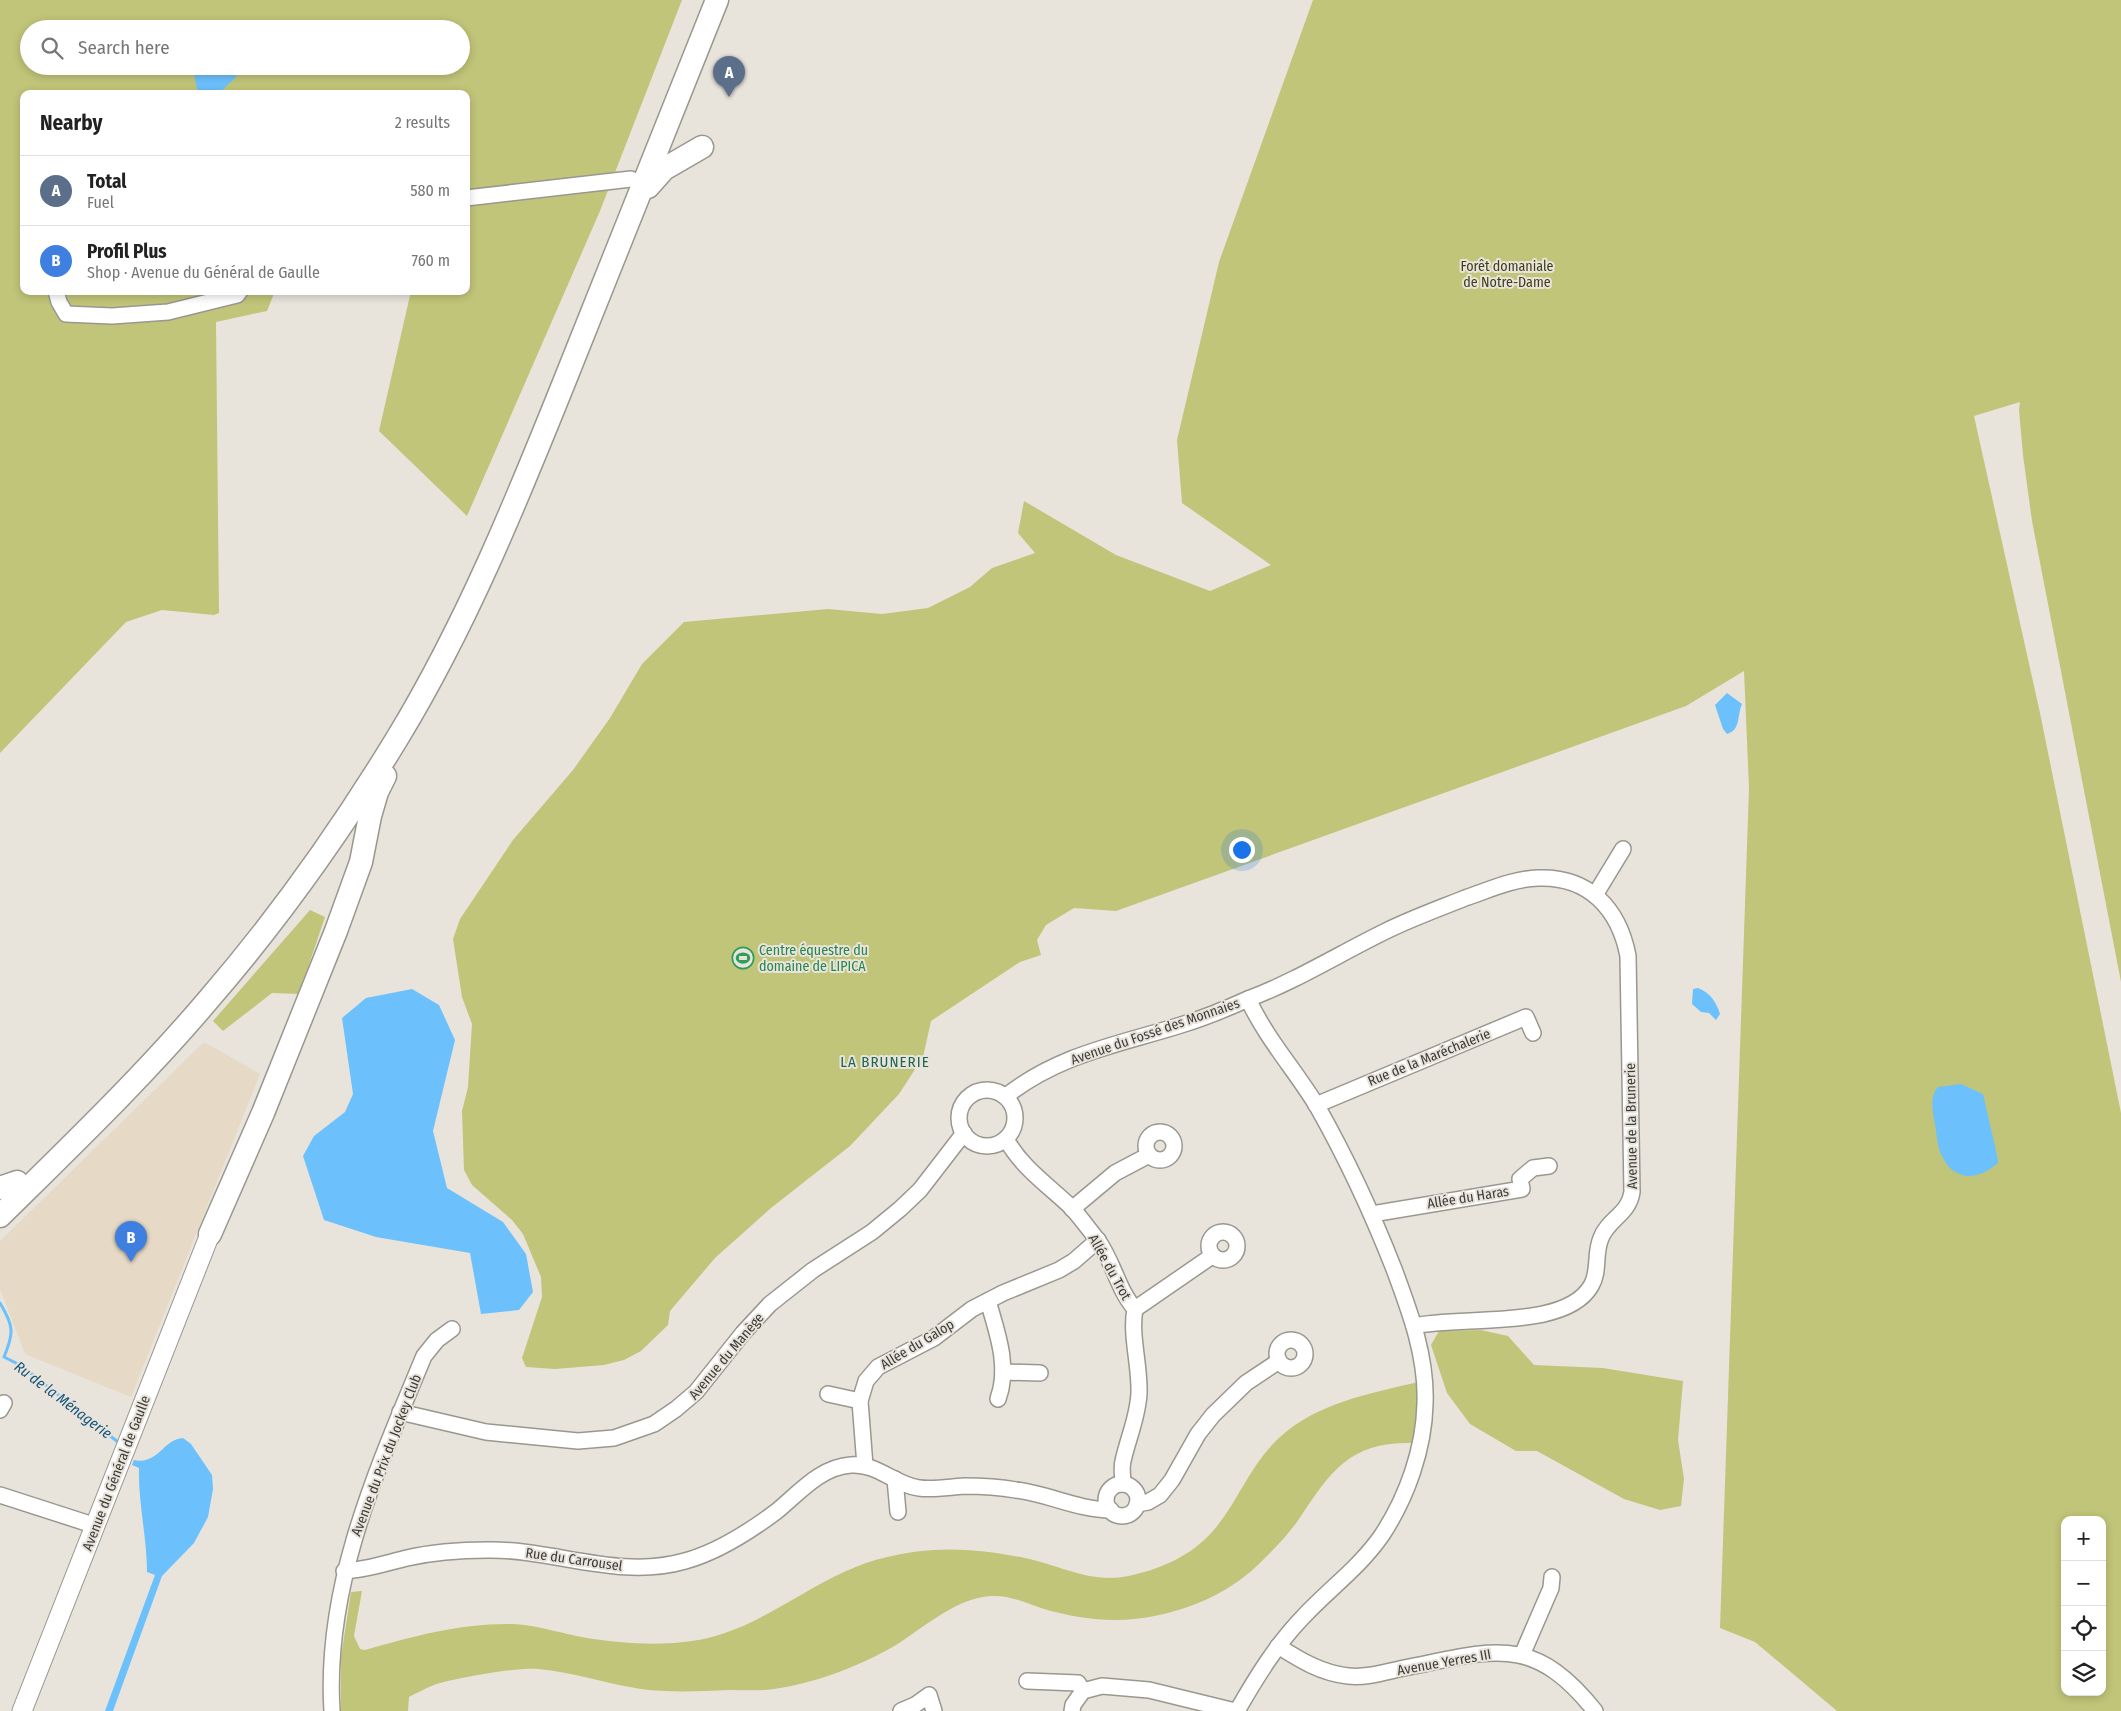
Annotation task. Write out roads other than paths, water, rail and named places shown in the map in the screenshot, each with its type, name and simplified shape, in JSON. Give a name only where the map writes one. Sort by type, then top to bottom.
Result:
[{"type":"highway","points":[[0,1216],[122,1096],[208,1001],[330,842],[398,737],[427,686],[475,593],[518,498],[635,189],[700,0]]},
{"type":"highway","points":[[0,1199],[8,1185],[113,1088],[200,993],[319,836],[370,756],[413,682],[460,592],[716,0]]},
{"type":"highway","points":[[635,189],[664,169],[702,147]]},
{"type":"highway","points":[[210,1234],[263,1113],[336,932],[362,862],[370,816],[377,792],[389,768],[398,737]]},
{"type":"main road","name":"Avenue du Général de Gaulle","points":[[22,1711],[210,1234]]},
{"type":"street","points":[[470,198],[635,189]]},
{"type":"street","points":[[57,295],[66,314],[112,316],[168,312],[237,295]]},
{"type":"street","points":[[1595,895],[1623,850]]},
{"type":"street","name":"Avenue de la Brunerie","points":[[1248,1000],[1314,970],[1386,931],[1499,885],[1548,878],[1569,881],[1595,895],[1611,911],[1620,926],[1628,956],[1632,1185],[1629,1204],[1603,1233],[1599,1242],[1594,1279],[1584,1296],[1575,1303],[1529,1316],[1428,1322],[1414,1326]]},
{"type":"street","name":"Avenue du Fossé des Monnaies","points":[[1006,1096],[1025,1081],[1056,1065],[1112,1043],[1181,1025],[1248,1000],[1257,1019],[1316,1104],[1345,1158],[1372,1214],[1414,1326],[1423,1365],[1425,1404],[1418,1453],[1393,1517],[1352,1572],[1316,1603],[1278,1646],[1256,1677],[1236,1711]]},
{"type":"street","name":"Rue de la Maréchalerie","points":[[1316,1104],[1526,1017],[1533,1033]]},
{"type":"street","points":[[988,1090],[1006,1096],[1012,1104],[1015,1113],[1015,1123],[1012,1132],[998,1144],[988,1146],[970,1140],[964,1133],[959,1117],[964,1102],[970,1095],[979,1091],[988,1090]]},
{"type":"street","name":"Avenue du Manège","points":[[400,1412],[486,1432],[578,1441],[614,1438],[654,1424],[676,1410],[696,1392],[743,1333],[770,1304],[813,1270],[872,1232],[900,1209],[920,1190],[964,1133]]},
{"type":"street","name":"Allée du Trot","points":[[1006,1139],[1014,1154],[1072,1209],[1098,1240],[1134,1309],[1133,1320],[1138,1358],[1139,1393],[1135,1422],[1122,1463],[1123,1484]]},
{"type":"street","points":[[1072,1209],[1115,1172],[1149,1155]]},
{"type":"street","name":"Allée du Haras","points":[[1372,1214],[1522,1189],[1520,1179],[1533,1168],[1549,1166]]},
{"type":"street","name":"Allée du Galop","points":[[865,1466],[860,1401],[866,1380],[878,1367],[934,1338],[972,1309],[1003,1293],[1074,1262],[1098,1240]]},
{"type":"street","points":[[1134,1309],[1212,1256]]},
{"type":"street","points":[[988,1301],[997,1332],[1003,1372],[1002,1389],[998,1399]]},
{"type":"street","name":"Avenue du Prix du Jockey Club","points":[[332,1711],[331,1683],[334,1639],[344,1571],[367,1497],[424,1356],[437,1340],[452,1329]]},
{"type":"street","points":[[1137,1504],[1148,1502],[1160,1495],[1172,1480],[1198,1434],[1214,1415],[1246,1383],[1279,1361]]},
{"type":"street","points":[[1003,1372],[1040,1372]]},
{"type":"street","points":[[828,1394],[860,1401]]},
{"type":"street","name":"Rue du Carrousel","points":[[344,1571],[362,1571],[430,1554],[489,1550],[544,1554],[619,1566],[641,1567],[683,1562],[728,1544],[776,1511],[810,1482],[832,1469],[852,1465],[865,1466],[881,1471],[918,1488],[967,1486],[1017,1490],[1092,1510],[1111,1510]]},
{"type":"street","points":[[895,1478],[898,1512]]},
{"type":"street","points":[[1123,1484],[1132,1487],[1135,1491],[1137,1504],[1133,1511],[1126,1515],[1118,1514],[1111,1510],[1107,1500],[1110,1490],[1123,1484]]},
{"type":"street","points":[[0,1495],[96,1526]]},
{"type":"street","points":[[1522,1655],[1551,1588],[1552,1577]]},
{"type":"street","name":"Avenue Yerres III","points":[[1278,1646],[1318,1669],[1334,1674],[1353,1676],[1372,1675],[1484,1653],[1522,1655],[1551,1668],[1566,1678],[1595,1711]]},
{"type":"street","points":[[1027,1681],[1078,1683],[1083,1690]]},
{"type":"street","points":[[1072,1711],[1083,1690],[1102,1686],[1149,1690],[1236,1711]]},
{"type":"street","points":[[901,1711],[915,1705],[929,1695],[934,1711]]},
{"type":"water","points":[[194,75],[237,75],[223,90],[197,90]]},
{"type":"water","points":[[1727,693],[1742,704],[1737,726],[1727,734],[1723,729],[1715,705]]},
{"type":"water","points":[[1698,988],[1706,992],[1717,1005],[1720,1014],[1716,1020],[1709,1013],[1701,1012],[1692,1004],[1693,989]]},
{"type":"water","points":[[412,989],[439,1005],[455,1040],[433,1131],[447,1188],[503,1222],[526,1254],[533,1292],[519,1310],[481,1314],[470,1253],[376,1237],[324,1220],[303,1156],[314,1136],[345,1112],[353,1094],[342,1018],[366,998]]},
{"type":"water","points":[[1961,1084],[1983,1094],[1998,1163],[1984,1172],[1969,1176],[1955,1172],[1943,1158],[1937,1142],[1932,1105],[1933,1095],[1938,1087]]},
{"type":"water","points":[[183,1438],[191,1444],[212,1475],[213,1489],[208,1517],[194,1543],[162,1576],[113,1711],[105,1711],[155,1575],[147,1572],[139,1468],[132,1465],[134,1460],[142,1461],[149,1459],[176,1439]]},
{"type":"waterway","name":"Ru de la Ménagerie","points":[[0,1303],[8,1318],[11,1330],[10,1342],[4,1357],[20,1365],[118,1442]]},
{"type":"place","name":"Total","points":[[729,97]]},
{"type":"place","name":"Centre équestre du domaine de LIPICA","points":[[743,958]]},
{"type":"place","name":"Profil Plus","points":[[131,1262]]},
{"type":"district","name":"LA BRUNERIE","points":[[885,1062]]},
{"type":"park label","name":"Forêt domaniale de Notre-Dame","points":[[1507,274]]}]
